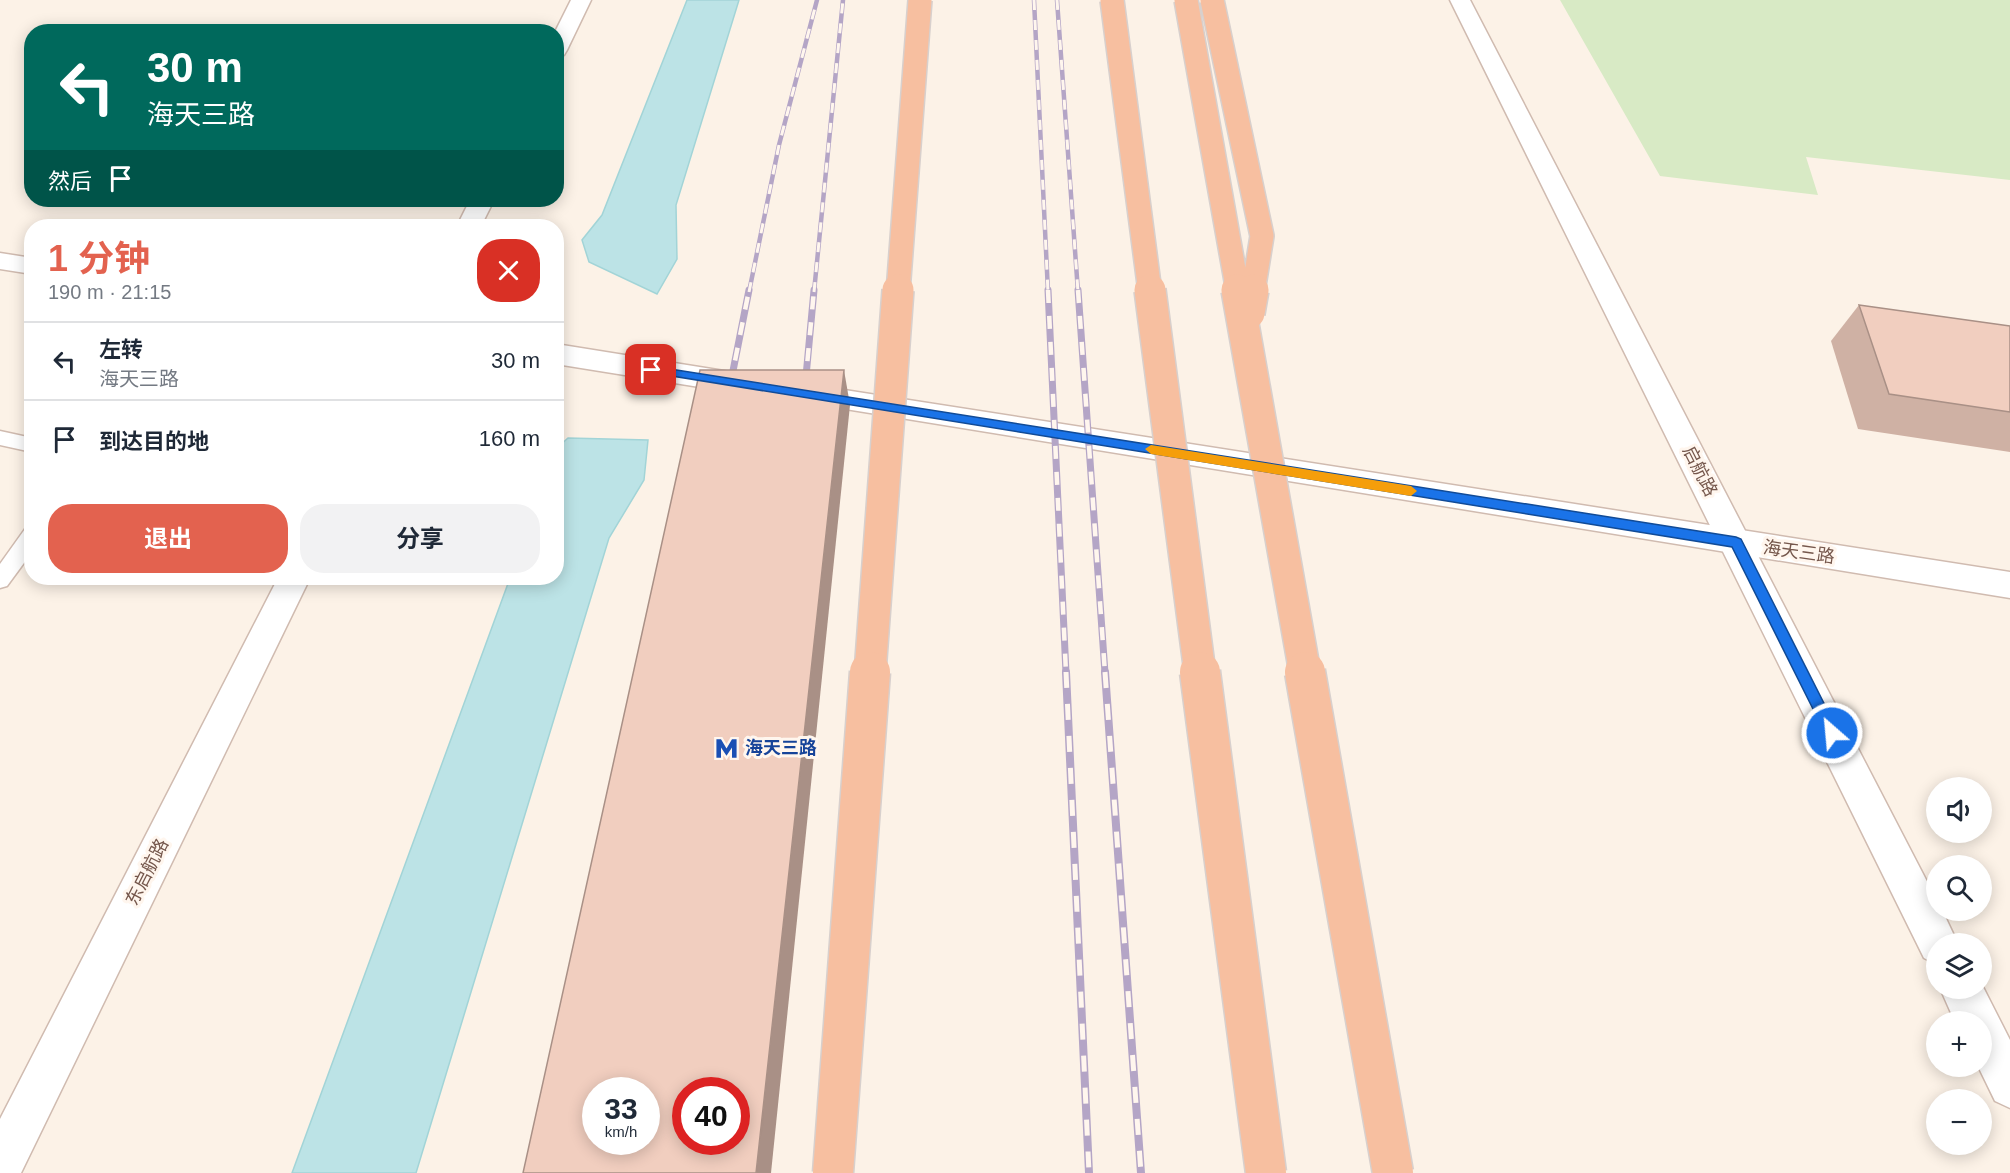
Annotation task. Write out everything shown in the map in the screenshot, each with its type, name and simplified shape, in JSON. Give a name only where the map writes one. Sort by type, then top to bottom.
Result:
[{"type":"highway","points":[[832,1173],[920,0]]},
{"type":"highway","points":[[1112,0],[1266,1173]]},
{"type":"highway","points":[[1186,0],[1393,1173]]},
{"type":"highway","points":[[1212,0],[1262,236],[1246,335]]},
{"type":"street","points":[[564,34],[581,0]]},
{"type":"street","name":"启航路","points":[[1460,0],[1932,933]]},
{"type":"street","points":[[0,261],[24,265]]},
{"type":"street","name":"海天三路","points":[[564,355],[2010,585]]},
{"type":"street","name":"东启航路","points":[[0,1167],[291,585]]},
{"type":"street","points":[[1992,1049],[2010,1086]]},
{"type":"lane","points":[[0,438],[24,443]]},
{"type":"lane","points":[[0,580],[24,546]]},
{"type":"green space","points":[[1560,0],[2010,0],[2010,180],[1806,157],[1818,195],[1660,176]]},
{"type":"water","points":[[687,0],[739,0],[676,205],[677,259],[657,294],[589,262],[582,240],[602,215]]},
{"type":"water","points":[[568,438],[648,440],[644,480],[609,538],[416,1173],[292,1173],[507,585],[564,585],[564,442]]},
{"type":"building","points":[[1859,305],[2010,326],[2010,412],[1889,394]]},
{"type":"building","name":"海天三路","points":[[700,370],[844,370],[756,1173],[523,1173]]},
{"type":"railway","points":[[749,292],[779,145],[817,0]]},
{"type":"railway","points":[[814,292],[843,0]]},
{"type":"railway","points":[[1034,0],[1048,292]]},
{"type":"railway","points":[[1057,0],[1078,292]]},
{"type":"railway","points":[[730,386],[749,290]]},
{"type":"railway","points":[[805,387],[814,290]]},
{"type":"railway","points":[[1048,290],[1066,673]]},
{"type":"railway","points":[[1078,290],[1105,673]]},
{"type":"railway","points":[[1066,672],[1089,1173]]},
{"type":"railway","points":[[1105,672],[1141,1173]]},
{"type":"slow traffic","points":[[1151,449],[1411,491]]},
{"type":"place","name":"海天三路","points":[[727,748]]},
{"type":"route","points":[[651,370],[1736,543],[1832,733]]}]
